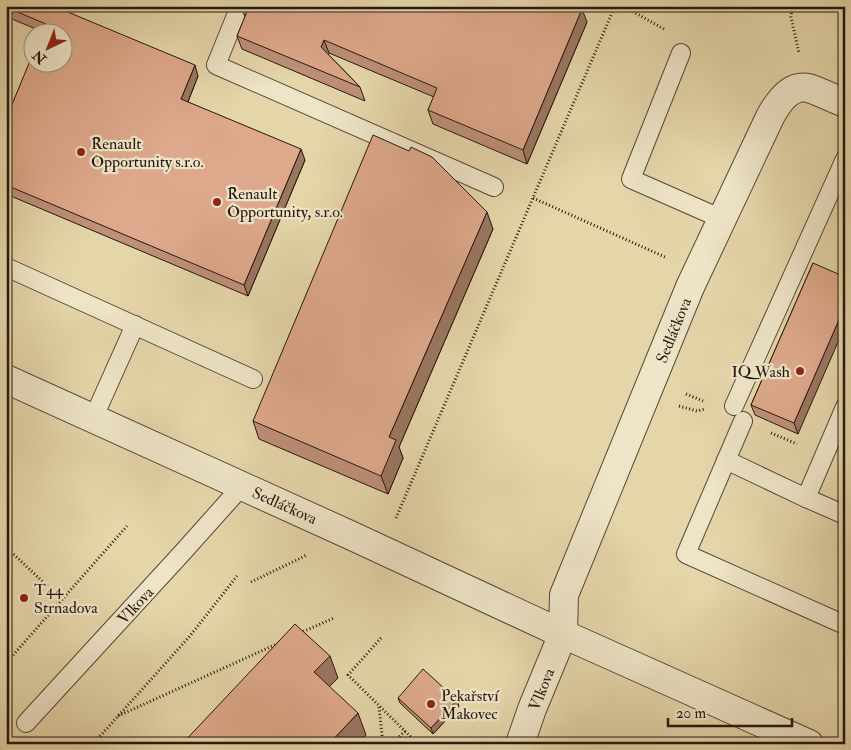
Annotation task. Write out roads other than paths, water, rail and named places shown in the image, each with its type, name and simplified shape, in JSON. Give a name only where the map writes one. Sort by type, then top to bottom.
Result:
[{"type":"street","name":"Sedláčkova","points":[[563,634],[564,595],[698,270],[776,106],[794,90],[807,88],[845,103]]},
{"type":"street","name":"Sedláčkova","points":[[6,379],[563,634],[809,744]]},
{"type":"street","name":"Vlkova","points":[[520,744],[532,709],[563,634]]},
{"type":"lane","points":[[6,10],[8,6]]},
{"type":"lane","points":[[240,6],[216,65],[494,187]]},
{"type":"lane","points":[[681,53],[631,179],[722,219]]},
{"type":"lane","points":[[734,406],[845,159]]},
{"type":"lane","points":[[6,266],[253,379]]},
{"type":"lane","points":[[93,419],[135,325]]},
{"type":"lane","points":[[806,498],[845,407]]},
{"type":"lane","points":[[743,421],[686,554],[845,625]]},
{"type":"lane","points":[[726,460],[845,515]]},
{"type":"lane","name":"Vlkova","points":[[26,723],[242,486]]},
{"type":"place","name":"Renault Opportunity s.r.o.","points":[[81,152]]},
{"type":"place","name":"Renault Opportunity, s.r.o.","points":[[217,202]]},
{"type":"place","name":"IQ Wash","points":[[800,371]]},
{"type":"place","name":"T44 Strnadova","points":[[24,598]]},
{"type":"place","name":"Pekařství Makovec","points":[[431,704]]}]
